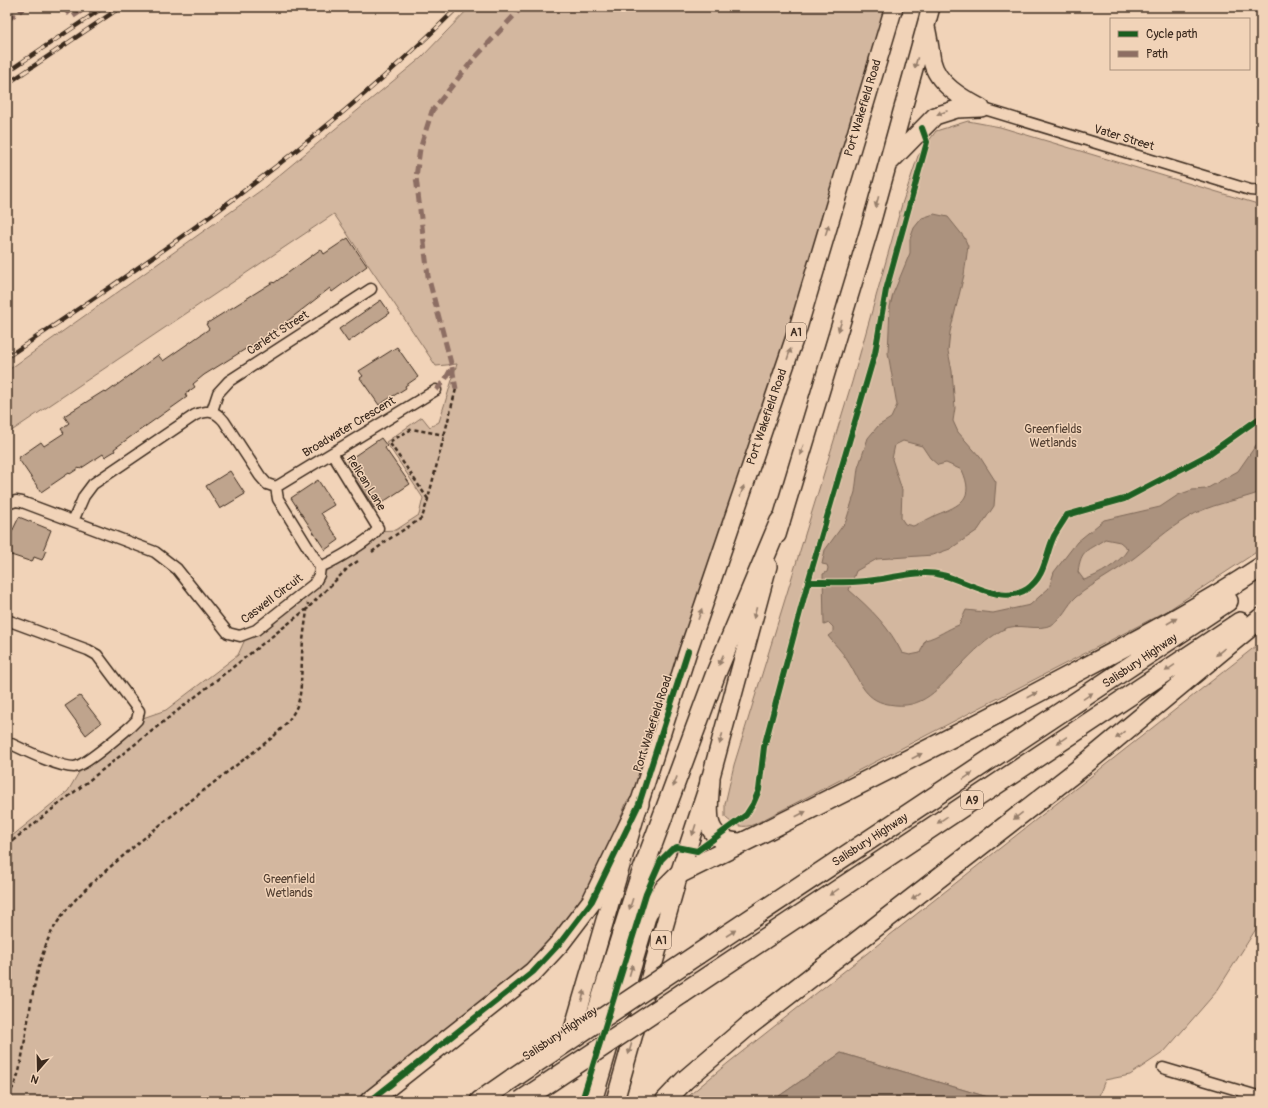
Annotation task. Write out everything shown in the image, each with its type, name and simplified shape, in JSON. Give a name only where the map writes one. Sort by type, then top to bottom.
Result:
[{"type":"highway","name":"A1","points":[[615,1101],[679,874],[710,780],[780,522],[888,164],[931,7]]},
{"type":"highway","name":"Port Wakefield Road","points":[[552,1101],[639,804],[688,651],[798,328],[892,8]]},
{"type":"highway","points":[[926,25],[935,68],[945,82],[961,97],[981,108]]},
{"type":"highway","points":[[888,164],[935,116],[957,109],[981,108]]},
{"type":"highway","points":[[570,1101],[641,876],[716,673],[780,522]]},
{"type":"highway","points":[[592,1101],[647,913],[665,888],[679,874],[932,749],[1161,627],[1235,584],[1261,566]]},
{"type":"highway","name":"Salisbury Highway","points":[[480,1101],[1261,579]]},
{"type":"highway","name":"Salisbury Highway","points":[[521,1101],[1261,608]]},
{"type":"highway","points":[[665,1101],[685,1080],[747,1027],[1079,769],[1261,618]]},
{"type":"highway","points":[[710,780],[707,816],[710,829],[723,840],[732,843],[742,843]]},
{"type":"highway","points":[[370,1101],[533,972],[560,944],[592,901],[639,804]]},
{"type":"street","name":"Vater Street","points":[[981,108],[1250,190],[1261,191]]},
{"type":"street","name":"Carlett Street","points":[[212,411],[218,393],[229,380],[371,289]]},
{"type":"street","name":"Broadwater Crescent","points":[[276,487],[436,390]]},
{"type":"street","points":[[73,521],[84,496],[93,484],[195,415],[204,411],[212,411],[219,414],[260,476],[267,484],[276,487],[278,499],[320,567]]},
{"type":"street","name":"Pelican Lane","points":[[320,567],[330,563],[365,541],[377,531],[377,524],[332,453]]},
{"type":"street","name":"Caswell Circuit","points":[[7,504],[16,501],[22,502],[147,548],[163,557],[177,569],[224,630],[236,636],[247,635],[256,630],[311,586],[319,575],[320,567]]},
{"type":"street","points":[[7,620],[88,650],[97,655],[139,711],[137,720],[131,726],[85,762],[74,767],[63,765],[7,742]]},
{"type":"street","points":[[1163,1068],[1261,1097]]},
{"type":"path","points":[[367,555],[422,518],[445,435],[456,388]]},
{"type":"path","points":[[428,499],[389,442],[412,429],[445,435]]},
{"type":"path","points":[[365,541],[384,544]]},
{"type":"path","points":[[7,845],[308,608],[349,567],[361,559]]},
{"type":"path","points":[[7,1096],[14,1086],[19,1072],[38,969],[47,941],[58,920],[106,870],[158,826],[273,737],[295,712],[302,685],[302,659],[311,586]]},
{"type":"green space","name":"Greenfield Wetlands","points":[[470,7],[894,7],[639,804],[627,801],[608,849],[579,905],[538,957],[362,1101],[7,1101],[7,840],[68,791],[85,762],[137,720],[166,710],[238,655],[247,635],[313,584],[320,567],[377,531],[396,530],[419,515],[423,498],[386,442],[422,417],[430,427],[439,422],[457,364],[436,366],[334,214],[7,434],[7,371],[260,191],[421,58]]},
{"type":"green space","name":"Greenfields Wetlands","points":[[968,121],[1000,127],[1261,205],[1261,549],[1167,611],[755,824],[751,826],[739,826],[732,823],[725,817],[725,804],[734,765],[852,382],[902,204],[918,156],[936,131]]},
{"type":"green space","points":[[1261,642],[1261,921],[1217,991],[1164,1052],[1130,1075],[1105,1080],[1097,1101],[1001,1101],[841,1053],[772,1101],[685,1101],[692,1093],[728,1063]]},
{"type":"shaded area","points":[[934,214],[948,217],[964,237],[968,246],[964,275],[950,332],[948,351],[952,371],[955,408],[953,421],[958,432],[980,457],[996,482],[994,506],[978,530],[950,549],[933,555],[877,559],[856,571],[849,590],[865,604],[886,627],[902,653],[910,655],[920,653],[925,640],[959,625],[966,610],[993,613],[1030,605],[1049,588],[1054,572],[1077,542],[1104,520],[1160,507],[1178,495],[1192,490],[1206,489],[1238,471],[1261,438],[1261,492],[1204,509],[1180,522],[1134,558],[1076,597],[1059,619],[1053,624],[1041,627],[1014,627],[1002,630],[991,637],[975,651],[929,696],[921,701],[901,705],[880,702],[867,693],[845,657],[828,636],[833,632],[833,627],[829,623],[824,625],[823,574],[827,572],[828,568],[827,565],[822,564],[825,550],[846,521],[855,492],[858,468],[868,438],[878,426],[891,418],[897,405],[888,353],[890,307],[893,294],[910,253],[910,239],[914,228],[922,218]],"holes":[[[903,441],[922,446],[930,458],[938,465],[946,463],[962,470],[967,488],[966,494],[959,504],[913,526],[905,524],[901,518],[902,490],[892,459],[895,445]],[[1105,539],[1120,542],[1128,549],[1115,564],[1084,580],[1078,572],[1083,554]]]},
{"type":"shaded area","points":[[841,1053],[1001,1101],[772,1101]]},
{"type":"building","points":[[348,238],[367,266],[332,292],[330,288],[276,330],[204,375],[193,384],[195,387],[185,394],[187,397],[114,449],[115,451],[105,457],[103,454],[80,469],[79,468],[70,474],[69,473],[41,492],[18,458],[41,442],[44,446],[64,433],[61,429],[69,423],[64,416],[104,391],[106,393],[158,355],[163,361],[209,329],[206,324],[273,282],[274,283],[321,249],[324,254]]},
{"type":"building","points":[[381,300],[390,313],[348,342],[339,329]]},
{"type":"building","points":[[397,347],[418,377],[405,386],[406,388],[379,405],[360,378],[363,376],[359,371]]},
{"type":"building","points":[[381,438],[387,446],[385,448],[410,484],[374,508],[350,471],[353,469],[347,461]]},
{"type":"building","points":[[230,471],[245,494],[220,509],[206,486]]},
{"type":"building","points":[[318,480],[334,505],[321,513],[339,540],[325,550],[291,498]]},
{"type":"building","points":[[19,517],[51,530],[44,548],[46,550],[42,560],[34,557],[32,562],[8,554],[11,548],[7,547],[7,542]]},
{"type":"building","points":[[80,696],[101,723],[86,735],[65,706]]},
{"type":"railway","points":[[7,72],[104,7]]},
{"type":"railway","points":[[7,84],[121,7]]},
{"type":"railway","points":[[7,357],[126,277],[242,193],[353,104],[458,7]]},
{"type":"marked path","points":[[7,20],[25,7]]},
{"type":"marked path","points":[[63,7],[72,17],[87,7]]},
{"type":"marked path","points":[[436,390],[444,382],[452,367],[428,276],[416,177],[420,149],[432,111],[472,61],[522,7]]},
{"type":"marked path","points":[[452,367],[456,389]]},
{"type":"cycle path","points":[[582,1101],[646,894],[661,860],[672,849],[677,847],[697,851],[746,815],[759,790],[764,747],[808,582],[875,353],[886,290],[927,142],[922,128]]},
{"type":"cycle path","points":[[808,582],[859,582],[914,574],[933,573],[995,593],[1006,595],[1017,593],[1027,589],[1033,584],[1042,572],[1054,536],[1067,515],[1124,499],[1206,456],[1261,417]]},
{"type":"cycle path","points":[[370,1101],[533,972],[560,943],[592,901],[639,804],[688,651]]}]
